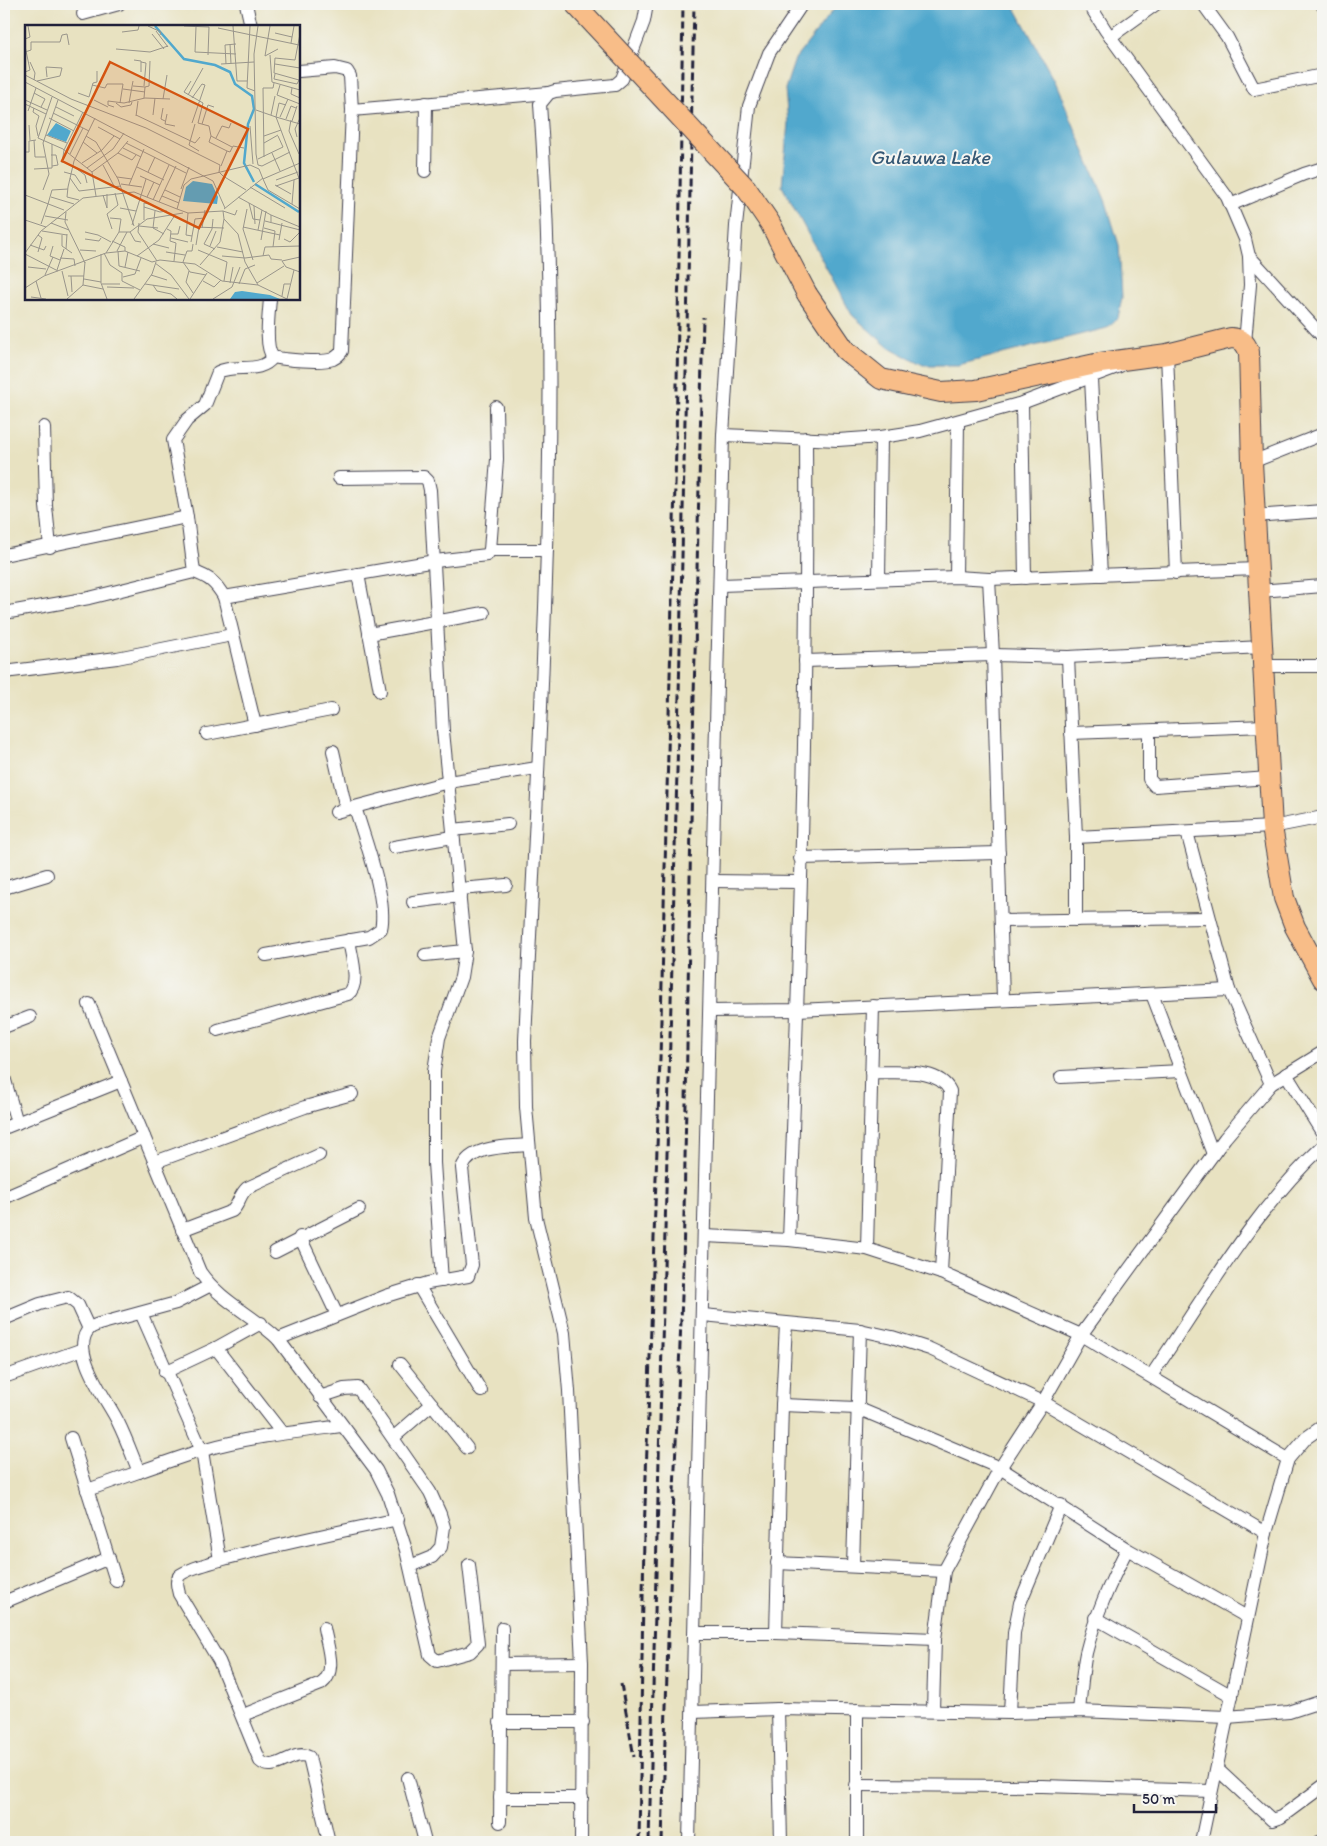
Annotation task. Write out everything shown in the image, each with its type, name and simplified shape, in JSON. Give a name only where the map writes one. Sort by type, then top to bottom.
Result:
[{"type":"main road","points":[[575,4],[746,188],[770,223],[807,294],[845,350],[881,379],[941,392],[976,390],[1100,363],[1167,354],[1231,338],[1240,339],[1245,343],[1250,352],[1252,462],[1272,827],[1284,898],[1295,928],[1323,979]]},
{"type":"street","points":[[83,14],[119,4]]},
{"type":"street","points":[[246,4],[251,25]]},
{"type":"street","points":[[352,110],[615,86],[622,79],[644,21],[647,4]]},
{"type":"street","points":[[690,1842],[721,585],[723,435],[736,226],[749,106],[769,53],[802,4]]},
{"type":"street","points":[[1089,4],[1110,37],[1227,197],[1245,239],[1249,256],[1250,285],[1245,343]]},
{"type":"street","points":[[1110,37],[1156,4]]},
{"type":"street","points":[[1203,4],[1226,37],[1254,88],[1323,74]]},
{"type":"street","points":[[273,357],[323,360],[333,359],[342,351],[352,110],[350,76],[346,71],[336,68],[300,71]]},
{"type":"street","points":[[549,93],[540,104],[547,196],[550,318],[547,550],[526,1041],[529,1145],[536,1218],[564,1333],[574,1478],[582,1663],[581,1842]]},
{"type":"street","points":[[425,171],[426,103]]},
{"type":"street","points":[[1230,205],[1323,168]]},
{"type":"street","points":[[1249,256],[1321,331]]},
{"type":"street","points":[[270,300],[268,344],[273,357]]},
{"type":"street","points":[[1167,354],[1176,572]]},
{"type":"street","points":[[194,572],[187,517],[173,440],[187,420],[204,404],[218,372],[225,369],[260,367],[266,365],[273,357]]},
{"type":"street","points":[[723,435],[838,440],[881,437],[920,431],[1022,403],[1091,379],[1138,358]]},
{"type":"street","points":[[1091,379],[1102,575]]},
{"type":"street","points":[[1022,403],[1025,578]]},
{"type":"street","points":[[224,597],[435,561],[483,557],[490,550],[497,459],[496,407]]},
{"type":"street","points":[[956,577],[958,422]]},
{"type":"street","points":[[44,427],[46,506],[50,547]]},
{"type":"street","points":[[1252,462],[1319,436],[1323,447]]},
{"type":"street","points":[[879,579],[881,437]]},
{"type":"street","points":[[788,1240],[797,1010],[807,582],[806,438]]},
{"type":"street","points":[[339,478],[424,477],[428,481],[430,490],[435,561],[436,622],[448,782],[465,951],[461,976],[439,1038],[434,1071],[434,1163],[442,1281]]},
{"type":"street","points":[[1255,516],[1323,511]]},
{"type":"street","points":[[4,555],[50,547],[187,517]]},
{"type":"street","points":[[490,550],[547,550]]},
{"type":"street","points":[[721,585],[956,577],[989,579],[1025,578],[1258,569]]},
{"type":"street","points":[[4,613],[89,598],[194,572],[210,578],[218,586],[224,597],[254,726]]},
{"type":"street","points":[[358,574],[380,691]]},
{"type":"street","points":[[989,579],[1003,1000]]},
{"type":"street","points":[[1259,591],[1323,586]]},
{"type":"street","points":[[369,634],[484,613]]},
{"type":"street","points":[[4,672],[117,658],[232,635]]},
{"type":"street","points":[[805,661],[993,656],[1262,657],[1323,666]]},
{"type":"street","points":[[1068,657],[1076,837],[1076,920]]},
{"type":"street","points":[[207,734],[331,710]]},
{"type":"street","points":[[1071,733],[1266,726]]},
{"type":"street","points":[[1149,730],[1149,779],[1155,786],[1269,778]]},
{"type":"street","points":[[266,956],[376,934],[383,920],[381,903],[346,809],[333,751]]},
{"type":"street","points":[[346,809],[448,782],[537,768]]},
{"type":"street","points":[[1076,837],[1272,827],[1323,817]]},
{"type":"street","points":[[394,847],[453,833],[508,824]]},
{"type":"street","points":[[1187,832],[1229,990],[1271,1084]]},
{"type":"street","points":[[800,858],[999,853]]},
{"type":"street","points":[[4,888],[47,875]]},
{"type":"street","points":[[713,881],[800,882]]},
{"type":"street","points":[[413,902],[506,885]]},
{"type":"street","points":[[1001,921],[1209,918]]},
{"type":"street","points":[[218,1030],[348,994],[353,990],[355,983],[349,940]]},
{"type":"street","points":[[425,955],[465,951]]},
{"type":"street","points":[[710,1011],[797,1010],[1229,990]]},
{"type":"street","points":[[1152,994],[1213,1154]]},
{"type":"street","points":[[89,1004],[200,1272],[209,1286],[261,1323],[278,1339],[376,1470],[398,1519],[430,1655],[437,1661],[470,1652],[478,1644],[469,1565]]},
{"type":"street","points":[[867,1249],[873,1006]]},
{"type":"street","points":[[4,1027],[30,1017]]},
{"type":"street","points":[[933,1710],[935,1639],[944,1571],[1000,1468],[1043,1402],[1081,1335],[1213,1154],[1271,1084],[1323,1052]]},
{"type":"street","points":[[1060,1077],[1182,1071]]},
{"type":"street","points":[[871,1072],[929,1075],[946,1084],[950,1091],[940,1273]]},
{"type":"street","points":[[1286,1074],[1323,1134]]},
{"type":"street","points":[[4,1077],[16,1123]]},
{"type":"street","points":[[4,1128],[121,1081]]},
{"type":"street","points":[[155,1162],[305,1107],[352,1094]]},
{"type":"street","points":[[6,1197],[144,1137]]},
{"type":"street","points":[[278,1339],[418,1285],[463,1279],[471,1272],[472,1265],[462,1168],[468,1157],[487,1150],[529,1145]]},
{"type":"street","points":[[1151,1376],[1264,1212],[1303,1165],[1323,1146]]},
{"type":"street","points":[[182,1230],[232,1211],[237,1207],[242,1192],[247,1188],[319,1154]]},
{"type":"street","points":[[275,1252],[300,1237],[359,1209]]},
{"type":"street","points":[[704,1236],[788,1240],[867,1249],[940,1273],[1081,1335],[1288,1458]]},
{"type":"street","points":[[300,1237],[337,1315]]},
{"type":"street","points":[[418,1285],[482,1391]]},
{"type":"street","points":[[89,1329],[99,1324],[176,1303],[209,1286]]},
{"type":"street","points":[[4,1319],[40,1304],[68,1297],[78,1305],[89,1329],[83,1349],[92,1376],[118,1420],[139,1472]]},
{"type":"street","points":[[141,1313],[165,1372],[183,1405],[202,1451],[220,1560]]},
{"type":"street","points":[[702,1315],[860,1330],[892,1336],[930,1349],[1043,1402],[1266,1533]]},
{"type":"street","points":[[165,1372],[216,1348],[261,1323]]},
{"type":"street","points":[[776,1633],[786,1324]]},
{"type":"street","points":[[853,1566],[860,1330]]},
{"type":"street","points":[[216,1348],[282,1433]]},
{"type":"street","points":[[4,1377],[83,1349]]},
{"type":"street","points":[[400,1364],[467,1448]]},
{"type":"street","points":[[320,1397],[344,1389],[358,1388],[394,1437],[430,1492],[444,1527],[443,1540],[437,1552],[410,1566]]},
{"type":"street","points":[[394,1437],[432,1404]]},
{"type":"street","points":[[782,1405],[857,1408],[1000,1468],[1128,1549],[1247,1617]]},
{"type":"street","points":[[87,1490],[202,1451],[282,1433],[342,1426]]},
{"type":"street","points":[[1201,1842],[1210,1791],[1217,1770],[1247,1617],[1266,1533],[1288,1458],[1306,1438],[1323,1426]]},
{"type":"street","points":[[71,1438],[116,1581]]},
{"type":"street","points":[[1010,1713],[1014,1633],[1020,1603],[1061,1505]]},
{"type":"street","points":[[329,1842],[309,1757],[299,1755],[278,1764],[264,1765],[260,1761],[243,1715],[219,1661],[179,1594],[176,1583],[178,1577],[185,1571],[220,1560],[398,1519]]},
{"type":"street","points":[[1079,1711],[1086,1656],[1096,1618],[1111,1580],[1128,1549]]},
{"type":"street","points":[[4,1602],[109,1558]]},
{"type":"street","points":[[777,1563],[944,1571]]},
{"type":"street","points":[[1096,1618],[1232,1696]]},
{"type":"street","points":[[243,1715],[327,1680],[331,1672],[324,1628]]},
{"type":"street","points":[[500,1822],[502,1628]]},
{"type":"street","points":[[695,1633],[776,1633],[935,1639]]},
{"type":"street","points":[[502,1664],[582,1663]]},
{"type":"street","points":[[693,1712],[778,1709],[933,1710],[1010,1713],[1079,1711],[1227,1717],[1289,1712],[1323,1698]]},
{"type":"street","points":[[778,1709],[781,1842]]},
{"type":"street","points":[[857,1710],[857,1842]]},
{"type":"street","points":[[500,1722],[583,1722]]},
{"type":"street","points":[[1217,1770],[1272,1820],[1281,1817],[1323,1786]]},
{"type":"street","points":[[408,1778],[424,1842]]},
{"type":"street","points":[[856,1785],[1042,1786],[1210,1791]]},
{"type":"street","points":[[500,1798],[582,1798]]},
{"type":"street","points":[[1319,1842],[1323,1840]]},
{"type":"water","name":"Gulauwa Lake","points":[[838,4],[1013,4],[1055,81],[1106,202],[1119,245],[1122,297],[1118,318],[1107,328],[958,365],[923,365],[887,346],[852,315],[782,186],[788,123],[785,89],[795,59]]},
{"type":"railway","points":[[639,1842],[644,1536],[660,1059],[676,447],[683,4]]},
{"type":"railway","points":[[649,1842],[679,696],[694,4]]},
{"type":"railway","points":[[662,1842],[683,1271],[703,317]]},
{"type":"railway","points":[[621,1684],[634,1757]]}]
